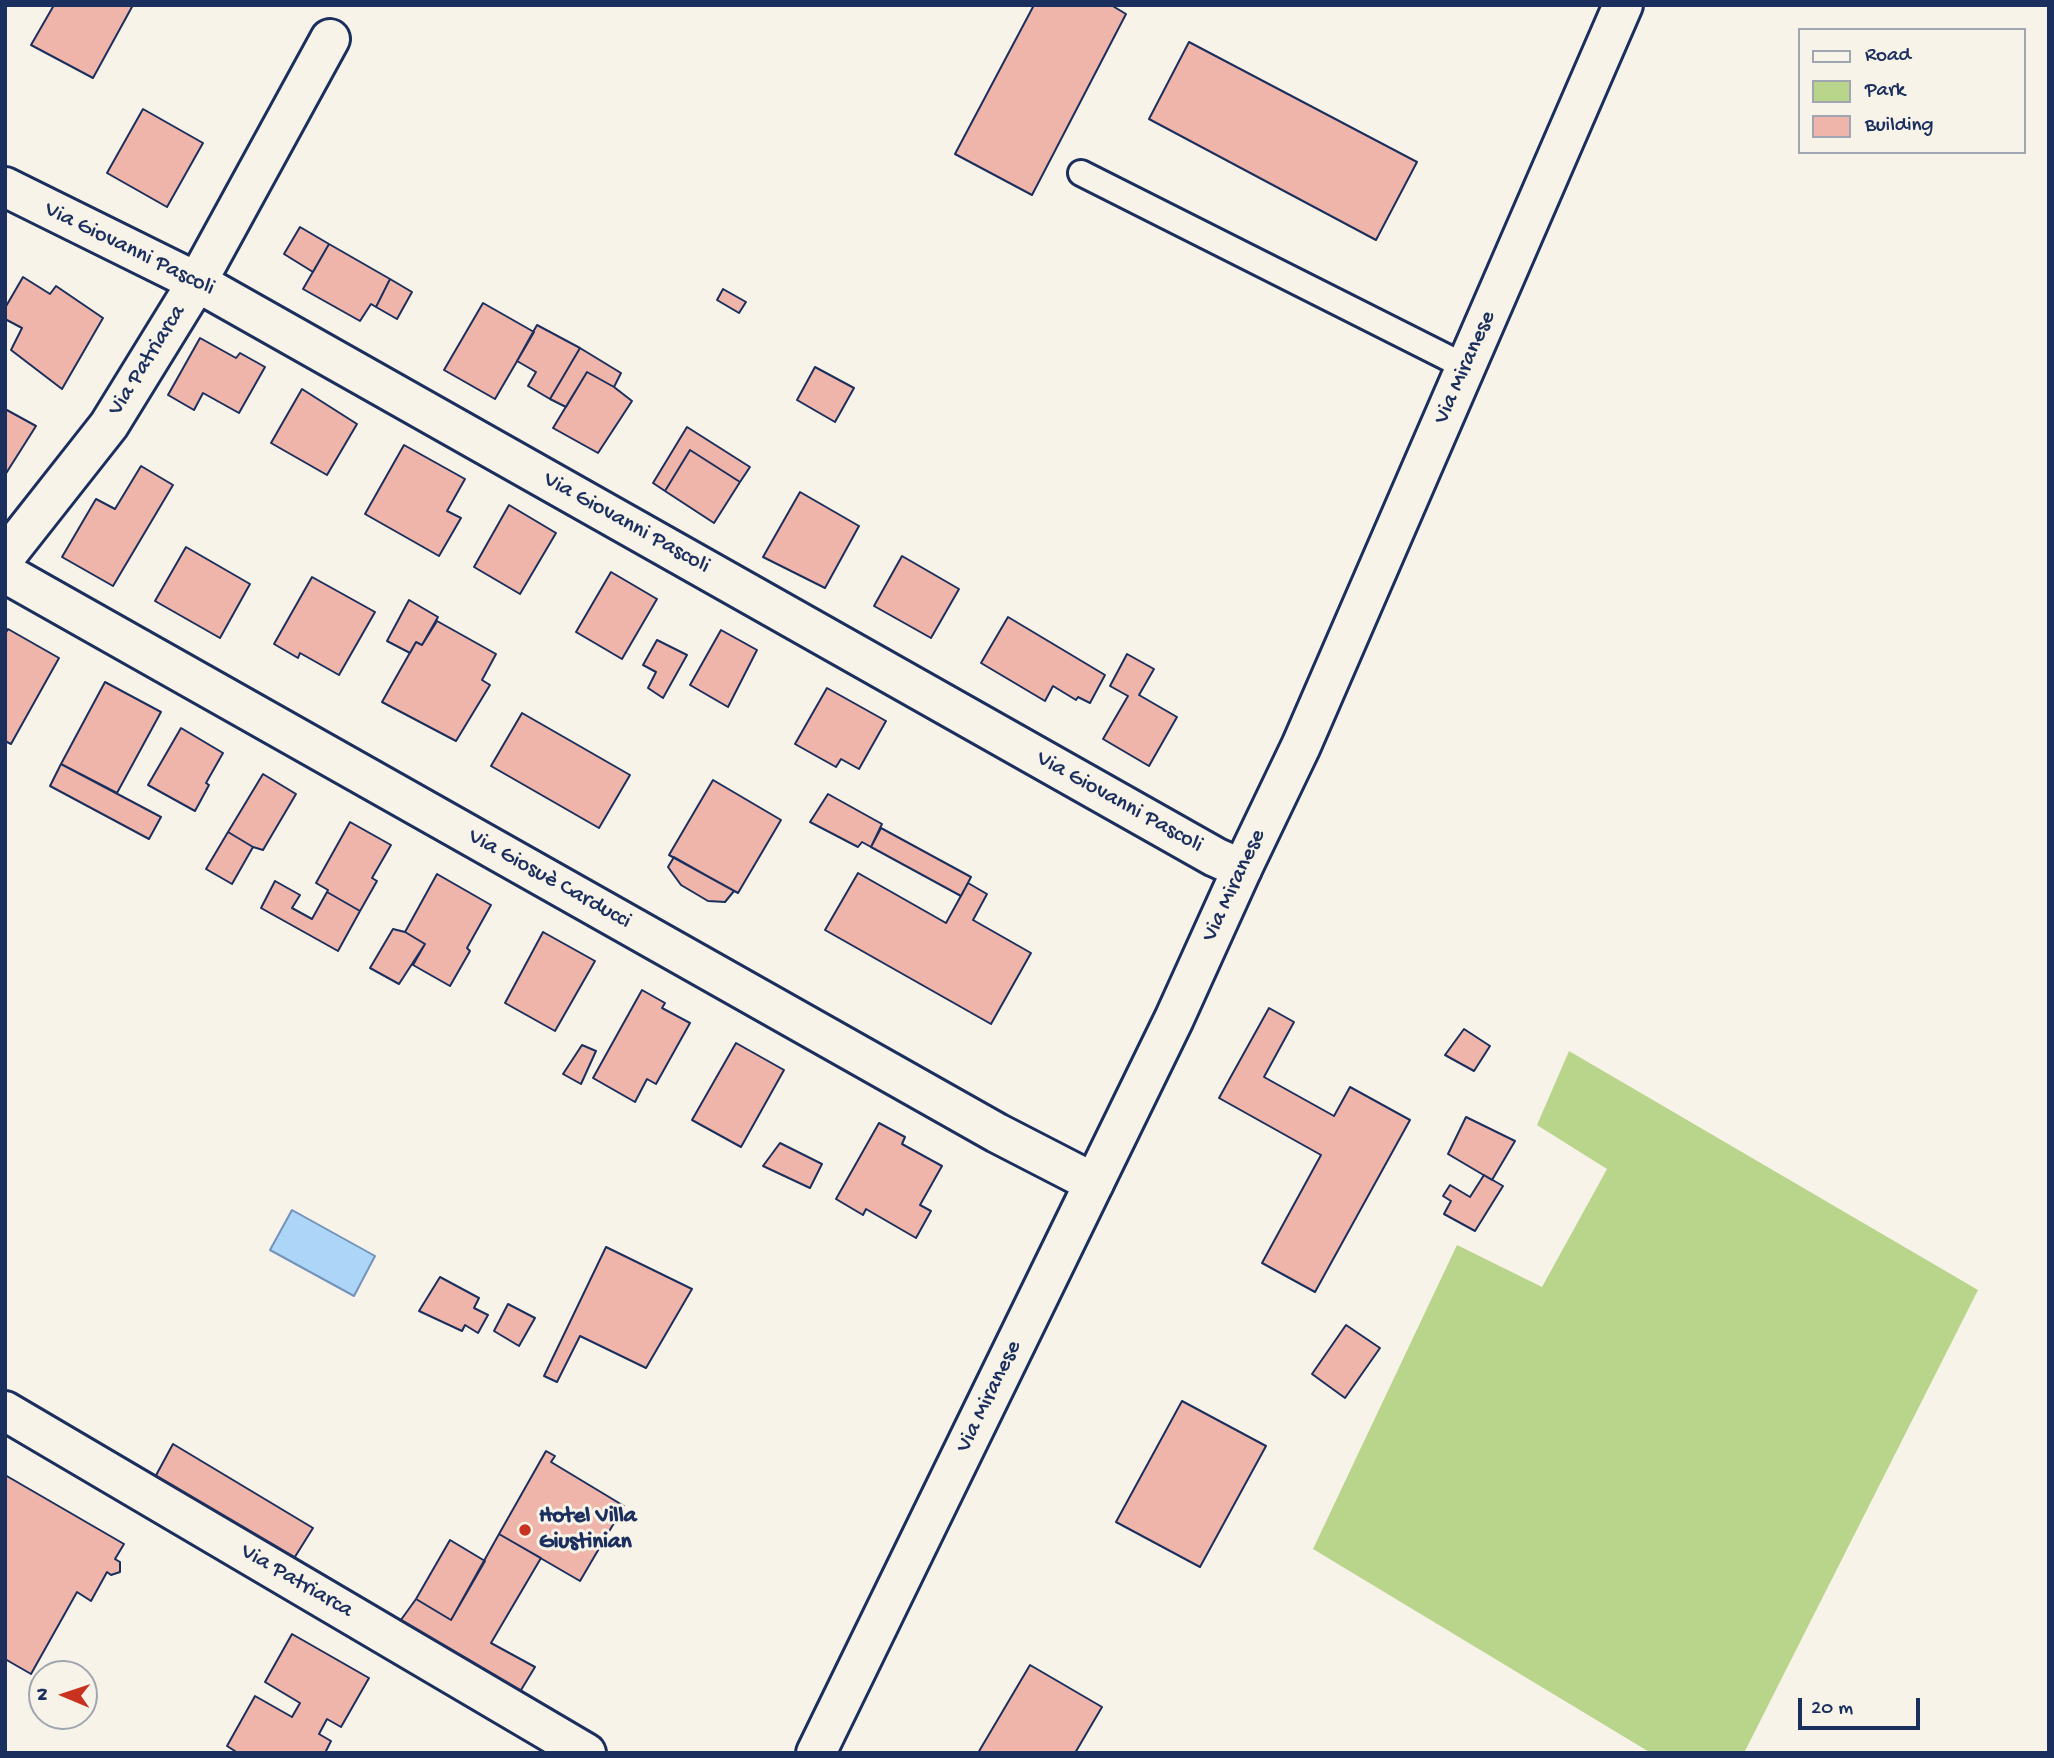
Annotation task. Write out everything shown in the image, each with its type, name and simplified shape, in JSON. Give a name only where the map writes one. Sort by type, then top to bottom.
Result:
[{"type":"street","name":"Via Miranese","points":[[816,1753],[1174,1019],[1301,746],[1623,5]]},
{"type":"street","name":"Via Patriarca","points":[[5,557],[109,425],[197,282],[330,39]]},
{"type":"street","name":"Via Giovanni Pascoli","points":[[5,187],[197,282],[1215,857],[1242,869]]},
{"type":"street","name":"Via Giosuè Carducci","points":[[5,573],[997,1133],[1094,1183]]},
{"type":"street","name":"Via Patriarca","points":[[5,1411],[586,1753]]},
{"type":"lane","points":[[1081,173],[1466,367]]},
{"type":"green space","points":[[1569,1051],[1978,1290],[1744,1753],[1651,1753],[1313,1549],[1457,1245],[1542,1287],[1607,1169],[1537,1125]]},
{"type":"water","points":[[292,1210],[375,1256],[354,1296],[270,1250]]},
{"type":"building","points":[[54,5],[133,5],[93,78],[31,45]]},
{"type":"building","points":[[1034,5],[1111,5],[1126,14],[1032,195],[955,154]]},
{"type":"building","points":[[1189,42],[1417,162],[1376,240],[1149,119]]},
{"type":"building","points":[[143,109],[203,143],[167,207],[107,173]]},
{"type":"building","points":[[300,227],[329,244],[313,272],[284,254]]},
{"type":"building","points":[[329,244],[390,279],[376,307],[371,304],[360,321],[303,289]]},
{"type":"building","points":[[23,277],[50,294],[56,286],[103,318],[62,389],[11,350],[22,328],[5,319],[5,308]]},
{"type":"building","points":[[390,279],[412,292],[397,319],[376,307]]},
{"type":"building","points":[[723,289],[746,302],[739,313],[717,300]]},
{"type":"building","points":[[483,303],[534,332],[495,399],[444,370]]},
{"type":"building","points":[[537,325],[580,348],[550,399],[528,386],[536,372],[517,361]]},
{"type":"building","points":[[200,338],[236,358],[240,353],[265,367],[239,413],[203,393],[194,410],[168,395]]},
{"type":"building","points":[[580,348],[621,373],[614,387],[587,372],[566,407],[550,399]]},
{"type":"building","points":[[815,367],[854,388],[835,422],[797,400]]},
{"type":"building","points":[[587,372],[632,401],[598,453],[553,428]]},
{"type":"building","points":[[302,389],[357,424],[327,475],[271,443]]},
{"type":"building","points":[[5,409],[36,426],[5,475]]},
{"type":"building","points":[[687,427],[750,467],[740,482],[690,450],[665,491],[653,483]]},
{"type":"building","points":[[404,445],[465,479],[447,511],[461,518],[439,556],[365,514]]},
{"type":"building","points":[[690,450],[740,482],[714,523],[665,491]]},
{"type":"building","points":[[141,466],[173,485],[113,586],[62,557],[96,499],[115,509]]},
{"type":"building","points":[[800,492],[859,526],[825,588],[763,557]]},
{"type":"building","points":[[509,505],[556,533],[520,594],[474,567]]},
{"type":"building","points":[[186,547],[250,584],[220,638],[155,601]]},
{"type":"building","points":[[902,556],[959,589],[931,638],[874,606]]},
{"type":"building","points":[[611,572],[657,599],[622,659],[576,632]]},
{"type":"building","points":[[312,577],[375,612],[339,675],[300,653],[298,658],[274,644]]},
{"type":"building","points":[[409,600],[438,617],[422,645],[416,642],[410,653],[387,641]]},
{"type":"building","points":[[1008,617],[1105,675],[1090,703],[1078,697],[1076,700],[1053,686],[1045,701],[981,663]]},
{"type":"building","points":[[437,621],[496,654],[482,680],[490,685],[456,741],[382,702],[416,642],[422,645]]},
{"type":"building","points":[[8,629],[59,658],[11,744],[5,741],[5,634]]},
{"type":"building","points":[[721,630],[757,650],[728,707],[690,685]]},
{"type":"building","points":[[657,640],[687,655],[663,698],[648,688],[656,672],[643,665]]},
{"type":"building","points":[[1127,654],[1154,669],[1139,695],[1177,717],[1149,766],[1103,739],[1128,696],[1110,686]]},
{"type":"building","points":[[105,682],[161,712],[117,793],[61,764]]},
{"type":"building","points":[[827,688],[886,721],[859,769],[841,759],[836,767],[795,744]]},
{"type":"building","points":[[522,713],[630,775],[599,828],[491,766]]},
{"type":"building","points":[[181,728],[223,753],[206,783],[209,785],[195,811],[148,785]]},
{"type":"building","points":[[61,764],[161,817],[149,839],[50,786]]},
{"type":"building","points":[[263,774],[296,794],[263,850],[228,832]]},
{"type":"building","points":[[713,780],[781,820],[738,893],[669,855]]},
{"type":"building","points":[[828,794],[882,824],[871,847],[862,842],[858,847],[810,822]]},
{"type":"building","points":[[350,822],[391,845],[372,878],[377,881],[360,911],[316,883]]},
{"type":"building","points":[[881,828],[971,877],[961,896],[871,847]]},
{"type":"building","points":[[228,832],[253,847],[232,884],[206,869]]},
{"type":"building","points":[[674,857],[734,891],[725,902],[708,901],[681,885],[668,867]]},
{"type":"building","points":[[858,873],[946,923],[968,883],[987,894],[973,920],[1031,953],[991,1024],[825,930]]},
{"type":"building","points":[[437,874],[491,905],[450,986],[413,965],[425,944],[405,932]]},
{"type":"building","points":[[275,881],[300,895],[292,908],[312,919],[327,892],[360,911],[338,951],[261,908]]},
{"type":"building","points":[[393,929],[405,932],[425,944],[399,984],[370,968]]},
{"type":"building","points":[[543,932],[595,961],[555,1031],[505,1003]]},
{"type":"building","points":[[642,990],[665,1003],[662,1008],[690,1023],[656,1084],[647,1079],[635,1102],[593,1078]]},
{"type":"building","points":[[1269,1008],[1294,1022],[1264,1077],[1334,1116],[1350,1087],[1410,1120],[1315,1292],[1262,1263],[1321,1155],[1219,1098]]},
{"type":"building","points":[[1464,1029],[1490,1046],[1474,1071],[1445,1055]]},
{"type":"building","points":[[736,1043],[784,1070],[741,1147],[692,1120]]},
{"type":"building","points":[[582,1045],[596,1051],[581,1084],[563,1074]]},
{"type":"building","points":[[1466,1117],[1515,1141],[1492,1180],[1448,1154]]},
{"type":"building","points":[[879,1123],[905,1137],[902,1144],[942,1166],[920,1205],[931,1211],[916,1238],[866,1209],[863,1215],[836,1199]]},
{"type":"building","points":[[780,1143],[822,1164],[810,1188],[763,1166]]},
{"type":"building","points":[[1484,1175],[1503,1186],[1475,1231],[1444,1214],[1451,1201],[1443,1196],[1450,1185],[1470,1197]]},
{"type":"building","points":[[606,1247],[692,1289],[646,1368],[580,1336],[557,1382],[544,1376]]},
{"type":"building","points":[[440,1277],[479,1298],[474,1308],[488,1315],[478,1333],[465,1325],[462,1331],[419,1311]]},
{"type":"building","points":[[508,1304],[535,1318],[519,1346],[494,1331]]},
{"type":"building","points":[[1346,1325],[1380,1348],[1345,1398],[1312,1374]]},
{"type":"building","points":[[1182,1401],[1266,1446],[1200,1567],[1116,1522]]},
{"type":"building","points":[[173,1444],[313,1528],[293,1560],[154,1479]]},
{"type":"building","points":[[546,1451],[555,1456],[551,1462],[624,1506],[580,1581],[499,1534]]},
{"type":"building","points":[[5,1475],[124,1544],[115,1559],[120,1562],[120,1572],[111,1575],[107,1572],[91,1601],[77,1592],[39,1660],[28,1660],[28,1672],[5,1659]]},
{"type":"building","points":[[499,1534],[541,1558],[491,1643],[535,1667],[518,1695],[398,1624],[416,1599],[451,1620]]},
{"type":"building","points":[[450,1540],[485,1561],[451,1620],[416,1599]]},
{"type":"building","points":[[292,1634],[369,1678],[341,1727],[327,1719],[319,1734],[331,1741],[325,1753],[238,1753],[227,1746],[255,1696],[292,1717],[300,1703],[265,1682]]},
{"type":"building","points":[[1030,1665],[1102,1707],[1075,1753],[978,1753]]},
{"type":"place","name":"Hotel Villa Giustinian","points":[[525,1530]]}]
